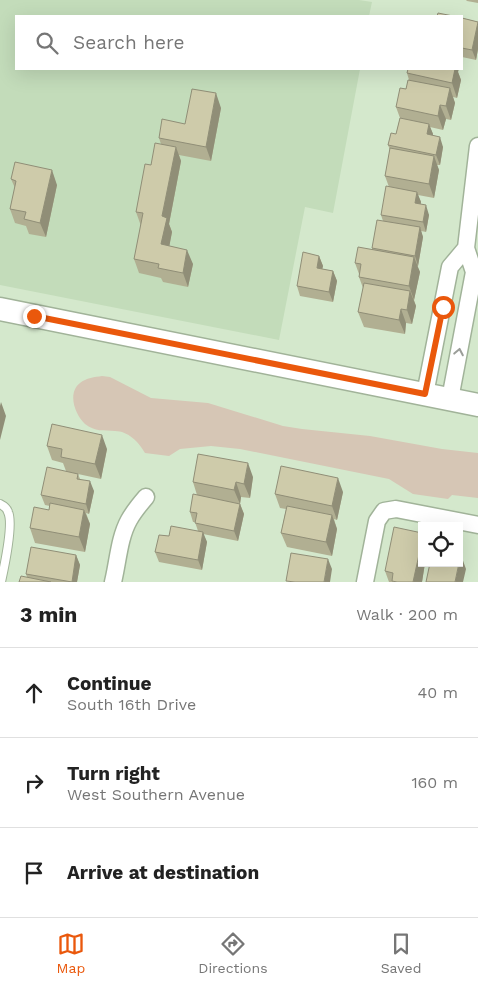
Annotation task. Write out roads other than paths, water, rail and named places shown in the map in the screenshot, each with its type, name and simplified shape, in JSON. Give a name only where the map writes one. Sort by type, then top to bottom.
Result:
[{"type":"main road","points":[[0,310],[478,405]]},
{"type":"street","points":[[450,400],[474,272],[466,248],[478,146]]},
{"type":"street","points":[[425,394],[450,267],[466,248]]},
{"type":"street","points":[[443,307],[467,311]]},
{"type":"street","points":[[113,582],[124,531],[129,519],[146,497]]},
{"type":"street","points":[[365,582],[377,521],[384,511],[396,509],[478,526]]},
{"type":"lane","points":[[0,504],[9,513],[10,524],[1,582]]}]
